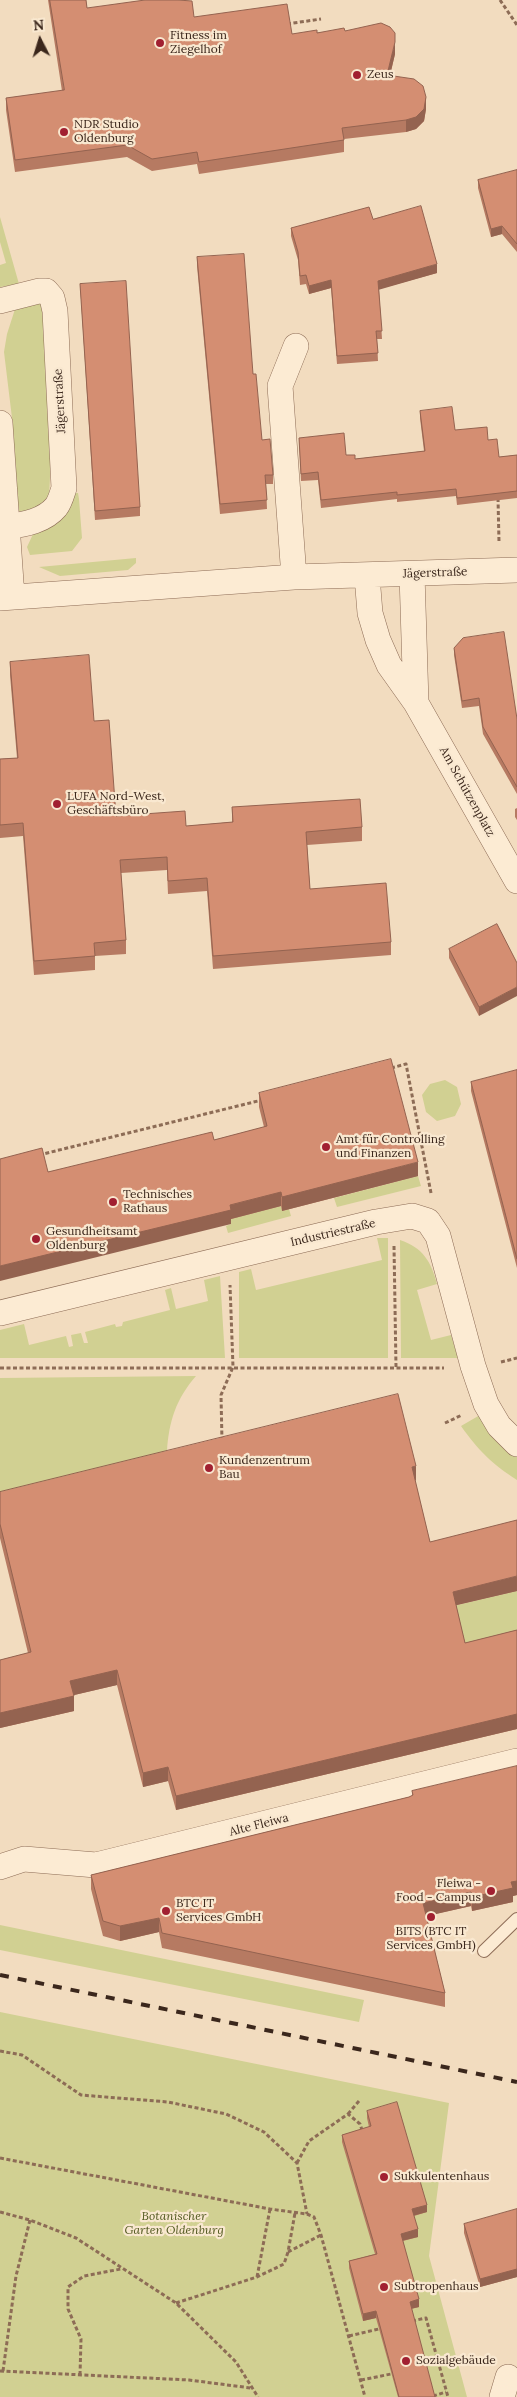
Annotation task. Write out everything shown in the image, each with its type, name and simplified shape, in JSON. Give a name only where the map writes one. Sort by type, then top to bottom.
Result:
[{"type":"street","name":"Jägerstraße","points":[[0,301],[38,291],[46,291],[52,298],[55,311],[64,488],[56,506],[41,517],[25,525],[9,526]]},
{"type":"street","points":[[294,577],[280,386],[296,346]]},
{"type":"street","points":[[0,423],[9,526],[6,597]]},
{"type":"street","name":"Jägerstraße","points":[[6,597],[294,577],[517,570]]},
{"type":"street","name":"Am Schützenplatz","points":[[412,574],[416,703]]},
{"type":"street","name":"Am Schützenplatz","points":[[367,576],[370,613],[378,640],[389,664],[416,703],[517,881]]},
{"type":"street","name":"Industriestraße","points":[[0,1312],[376,1222],[412,1216],[420,1218],[428,1221],[438,1236],[473,1366],[486,1404],[499,1426],[517,1444]]},
{"type":"street","name":"Alte Fleiwa","points":[[0,1867],[24,1859],[96,1865],[517,1761]]},
{"type":"lane","points":[[484,1951],[517,1919]]},
{"type":"path","points":[[500,0],[517,24]]},
{"type":"path","points":[[280,25],[321,19]]},
{"type":"path","points":[[497,497],[499,543]]},
{"type":"path","points":[[386,1069],[406,1064],[431,1191]]},
{"type":"path","points":[[29,1157],[270,1098]]},
{"type":"path","points":[[394,1238],[396,1368]]},
{"type":"path","points":[[222,1442],[221,1395],[233,1367],[230,1283]]},
{"type":"path","points":[[493,1364],[517,1358]]},
{"type":"path","points":[[0,1368],[425,1368]]},
{"type":"path","points":[[0,2051],[22,2055],[81,2095],[168,2102],[226,2114],[264,2132],[297,2163],[307,2214]]},
{"type":"path","points":[[297,2163],[309,2141],[348,2114],[359,2101]]},
{"type":"path","points":[[348,2114],[360,2124],[363,2134]]},
{"type":"path","points":[[0,2158],[270,2209],[307,2214],[314,2217],[321,2235],[365,2397]]},
{"type":"path","points":[[257,2277],[270,2209]]},
{"type":"path","points":[[0,2212],[30,2220],[76,2238],[176,2303],[236,2362],[258,2397]]},
{"type":"path","points":[[176,2303],[257,2277],[284,2264],[295,2213]]},
{"type":"path","points":[[30,2220],[16,2276],[1,2371],[189,2380],[251,2388]]},
{"type":"path","points":[[288,2252],[321,2235]]},
{"type":"path","points":[[80,2375],[81,2339],[68,2309],[68,2287],[84,2276],[121,2268]]},
{"type":"path","points":[[410,2322],[426,2318],[448,2397]]},
{"type":"path","points":[[349,2336],[385,2328]]},
{"type":"path","points":[[361,2380],[391,2374]]},
{"type":"path","points":[[433,2396],[446,2392]]},
{"type":"green space","points":[[0,217],[19,284],[0,287],[0,265],[6,263],[0,242]]},
{"type":"green space","points":[[45,303],[52,427],[49,501],[22,513],[18,510],[12,418],[4,352],[7,334],[16,306]]},
{"type":"green space","points":[[74,493],[78,493],[82,538],[72,551],[30,555],[27,547],[34,532]]},
{"type":"green space","points":[[136,558],[136,563],[128,570],[60,576],[39,567]]},
{"type":"green space","points":[[445,1080],[457,1087],[461,1104],[455,1116],[437,1121],[426,1112],[422,1095],[430,1084]]},
{"type":"green space","points":[[418,1176],[421,1186],[337,1207],[334,1198]]},
{"type":"green space","points":[[281,1206],[283,1211],[289,1209],[291,1216],[228,1233],[226,1226],[231,1224],[230,1219]]},
{"type":"green space","points":[[377,1238],[388,1238],[388,1358],[239,1358],[239,1272],[251,1269],[256,1290],[382,1260]]},
{"type":"green space","points":[[400,1240],[415,1247],[429,1262],[437,1284],[417,1290],[431,1340],[451,1335],[458,1358],[401,1358]]},
{"type":"green space","points":[[220,1276],[225,1358],[0,1358],[0,1330],[24,1324],[29,1345],[66,1336],[69,1347],[73,1346],[71,1335],[81,1333],[84,1343],[88,1343],[85,1332],[115,1324],[116,1327],[122,1326],[123,1322],[170,1310],[165,1290],[171,1288],[176,1309],[208,1301],[204,1280]]},
{"type":"green space","points":[[196,1376],[183,1393],[175,1411],[167,1451],[0,1506],[0,1378]]},
{"type":"green space","points":[[480,1415],[507,1450],[517,1457],[517,1480],[486,1456],[461,1426]]},
{"type":"green space","points":[[517,1591],[517,1644],[465,1657],[453,1606]]},
{"type":"green space","points":[[0,1925],[364,2000],[359,2022],[0,1950]]},
{"type":"green space","name":"Botanischer Garten Oldenburg","points":[[0,2012],[449,2103],[429,2256],[467,2397],[0,2397]]},
{"type":"building","points":[[50,0],[86,0],[87,8],[145,0],[192,1],[194,17],[287,4],[292,34],[317,30],[317,33],[344,28],[345,31],[381,23],[390,27],[395,33],[395,42],[387,75],[414,79],[423,86],[426,97],[424,109],[416,117],[406,120],[342,128],[344,140],[199,162],[197,152],[152,159],[127,145],[15,160],[6,98],[64,90]]},
{"type":"building","points":[[517,170],[517,244],[502,226],[491,229],[478,180]]},
{"type":"building","points":[[421,206],[437,264],[378,281],[382,331],[376,331],[378,353],[337,356],[331,280],[309,286],[306,275],[300,276],[298,252],[291,228],[369,207],[373,219]]},
{"type":"building","points":[[244,254],[253,374],[256,374],[262,440],[270,439],[273,475],[265,475],[267,500],[220,504],[197,257]]},
{"type":"building","points":[[126,281],[140,507],[95,511],[80,284]]},
{"type":"building","points":[[452,407],[455,430],[487,427],[488,440],[497,439],[499,457],[517,455],[517,491],[457,498],[456,489],[397,495],[397,492],[321,500],[318,472],[301,474],[299,438],[344,433],[346,455],[355,455],[355,459],[425,451],[420,411]]},
{"type":"building","points":[[504,632],[517,719],[517,787],[483,727],[479,698],[462,701],[454,648],[463,638]]},
{"type":"building","points":[[89,655],[94,721],[109,720],[116,816],[185,811],[186,826],[233,822],[232,807],[360,799],[362,827],[306,832],[310,889],[386,883],[391,942],[213,956],[207,878],[168,881],[167,857],[120,860],[126,940],[94,943],[95,956],[34,961],[23,823],[0,825],[0,759],[18,758],[10,662]]},
{"type":"building","points":[[497,924],[517,963],[517,987],[479,1007],[449,949]]},
{"type":"building","points":[[391,1059],[418,1162],[282,1197],[281,1192],[230,1205],[231,1210],[0,1266],[0,1159],[42,1148],[48,1172],[212,1132],[214,1140],[267,1126],[259,1093]]},
{"type":"building","points":[[517,1070],[517,1259],[471,1082]]},
{"type":"building","points":[[398,1394],[416,1466],[412,1467],[430,1542],[517,1520],[517,1576],[453,1592],[465,1643],[517,1630],[517,1714],[176,1796],[168,1767],[143,1773],[117,1670],[70,1681],[74,1696],[0,1713],[0,1660],[31,1652],[0,1524],[0,1492]]},
{"type":"building","points":[[517,1766],[517,1881],[511,1882],[513,1888],[472,1897],[471,1892],[423,1903],[445,1993],[162,1933],[159,1918],[120,1926],[103,1921],[91,1875],[409,1797],[413,1795],[412,1791]]},
{"type":"building","points":[[397,2102],[427,2205],[412,2209],[418,2229],[401,2234],[419,2299],[410,2302],[435,2397],[399,2397],[376,2311],[363,2314],[349,2261],[377,2254],[342,2135],[371,2126],[367,2111]]},
{"type":"building","points":[[517,2209],[517,2269],[480,2279],[464,2224]]},
{"type":"railway","points":[[0,1975],[517,2082]]},
{"type":"place","name":"Fitness im Ziegelhof","points":[[160,43]]},
{"type":"place","name":"Zeus","points":[[357,75]]},
{"type":"place","name":"NDR Studio Oldenburg","points":[[64,132]]},
{"type":"place","name":"LUFA Nord-West, Geschäftsbüro","points":[[57,804]]},
{"type":"place","name":"Amt für Controlling und Finanzen","points":[[326,1147]]},
{"type":"place","name":"Technisches Rathaus","points":[[113,1202]]},
{"type":"place","name":"Gesundheitsamt Oldenburg","points":[[36,1239]]},
{"type":"place","name":"Kundenzentrum Bau","points":[[209,1468]]},
{"type":"place","name":"Fleiwa - Food - Campus","points":[[491,1891]]},
{"type":"place","name":"BTC IT Services GmbH","points":[[166,1911]]},
{"type":"place","name":"BITS (BTC IT Services GmbH)","points":[[431,1917]]},
{"type":"place","name":"Sukkulentenhaus","points":[[384,2177]]},
{"type":"place","name":"Subtropenhaus","points":[[384,2287]]},
{"type":"place","name":"Sozialgebäude","points":[[406,2361]]}]
